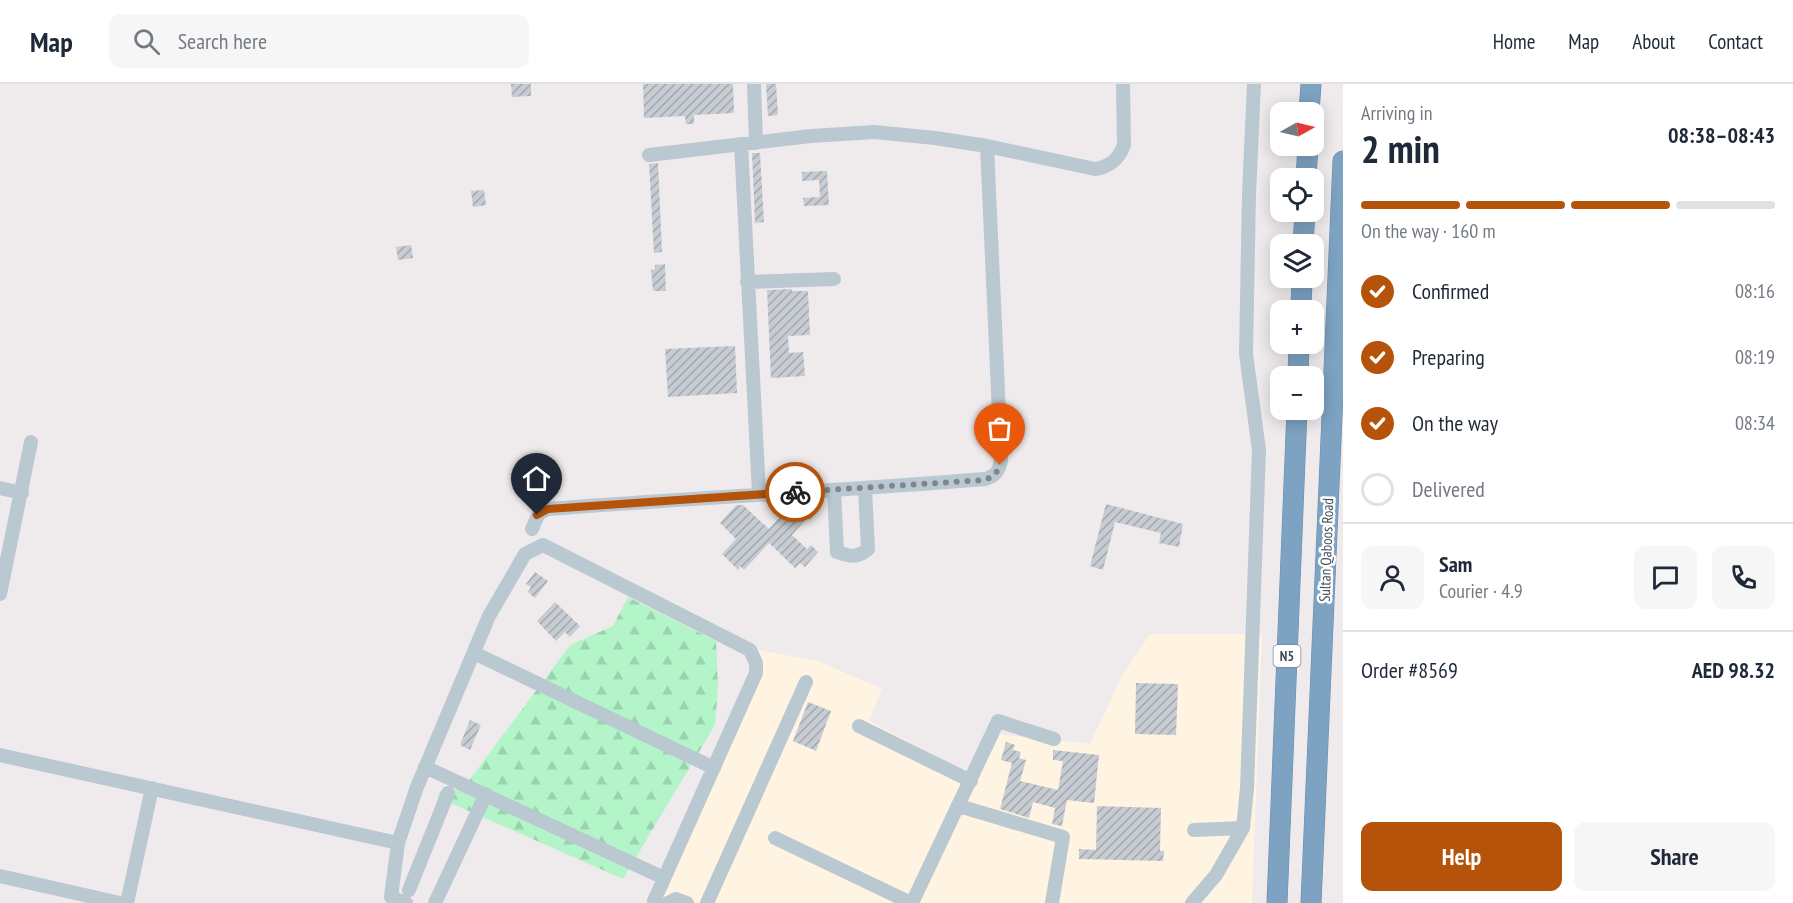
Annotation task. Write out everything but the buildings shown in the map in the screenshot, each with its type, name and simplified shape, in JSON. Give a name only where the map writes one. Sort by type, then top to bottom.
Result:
[{"type":"highway","points":[[1310,102],[1311,84]]},
{"type":"highway","name":"Sultan Qaboos Road","points":[[1311,903],[1343,161]]},
{"type":"highway","points":[[1330,461],[1338,410],[1343,297]]},
{"type":"highway","name":"N5","points":[[1277,903],[1297,420]]},
{"type":"street","points":[[754,84],[756,143]]},
{"type":"street","points":[[649,155],[811,136],[874,132],[987,146],[1095,169],[1104,168],[1116,159],[1124,145],[1123,84]]},
{"type":"street","points":[[1192,903],[1216,875],[1243,828],[1247,788],[1259,450],[1246,354],[1254,84]]},
{"type":"street","points":[[741,144],[759,494]]},
{"type":"street","points":[[532,529],[537,515],[548,509],[985,480],[995,475],[1000,465],[987,146]]},
{"type":"street","points":[[747,282],[834,279]]},
{"type":"street","points":[[0,594],[31,442]]},
{"type":"street","points":[[0,488],[22,493]]},
{"type":"street","points":[[834,490],[837,552],[849,556],[860,555],[868,549],[864,489]]},
{"type":"street","points":[[448,793],[407,896],[390,900],[398,843],[425,767],[489,616],[525,554],[543,545],[750,650],[754,655],[756,673],[654,902]]},
{"type":"street","points":[[474,653],[714,768]]},
{"type":"street","points":[[706,903],[806,682]]},
{"type":"street","points":[[775,838],[912,903],[998,721],[1054,739]]},
{"type":"street","points":[[859,726],[971,781]]},
{"type":"street","points":[[0,755],[398,843]]},
{"type":"street","points":[[425,767],[664,878]]},
{"type":"street","points":[[128,903],[152,788]]},
{"type":"street","points":[[435,903],[486,794]]},
{"type":"street","points":[[959,806],[1063,837],[1052,903]]},
{"type":"street","points":[[404,826],[429,837]]},
{"type":"street","points":[[1194,830],[1243,828]]},
{"type":"street","points":[[0,876],[120,903]]},
{"type":"street","points":[[668,903],[676,899],[687,903]]},
{"type":"shaded area","points":[[1150,634],[1262,634],[1252,903],[654,903],[758,650],[818,661],[882,689],[869,721],[978,777],[998,734],[1090,744],[1122,676]]},
{"type":"green space","points":[[628,597],[716,641],[718,686],[715,725],[623,879],[437,797],[441,790],[462,790],[570,645],[613,626]]},
{"type":"way so far","points":[[795,492],[985,480],[997,473],[1000,465]]},
{"type":"route","points":[[537,515],[545,509],[795,492]]}]
